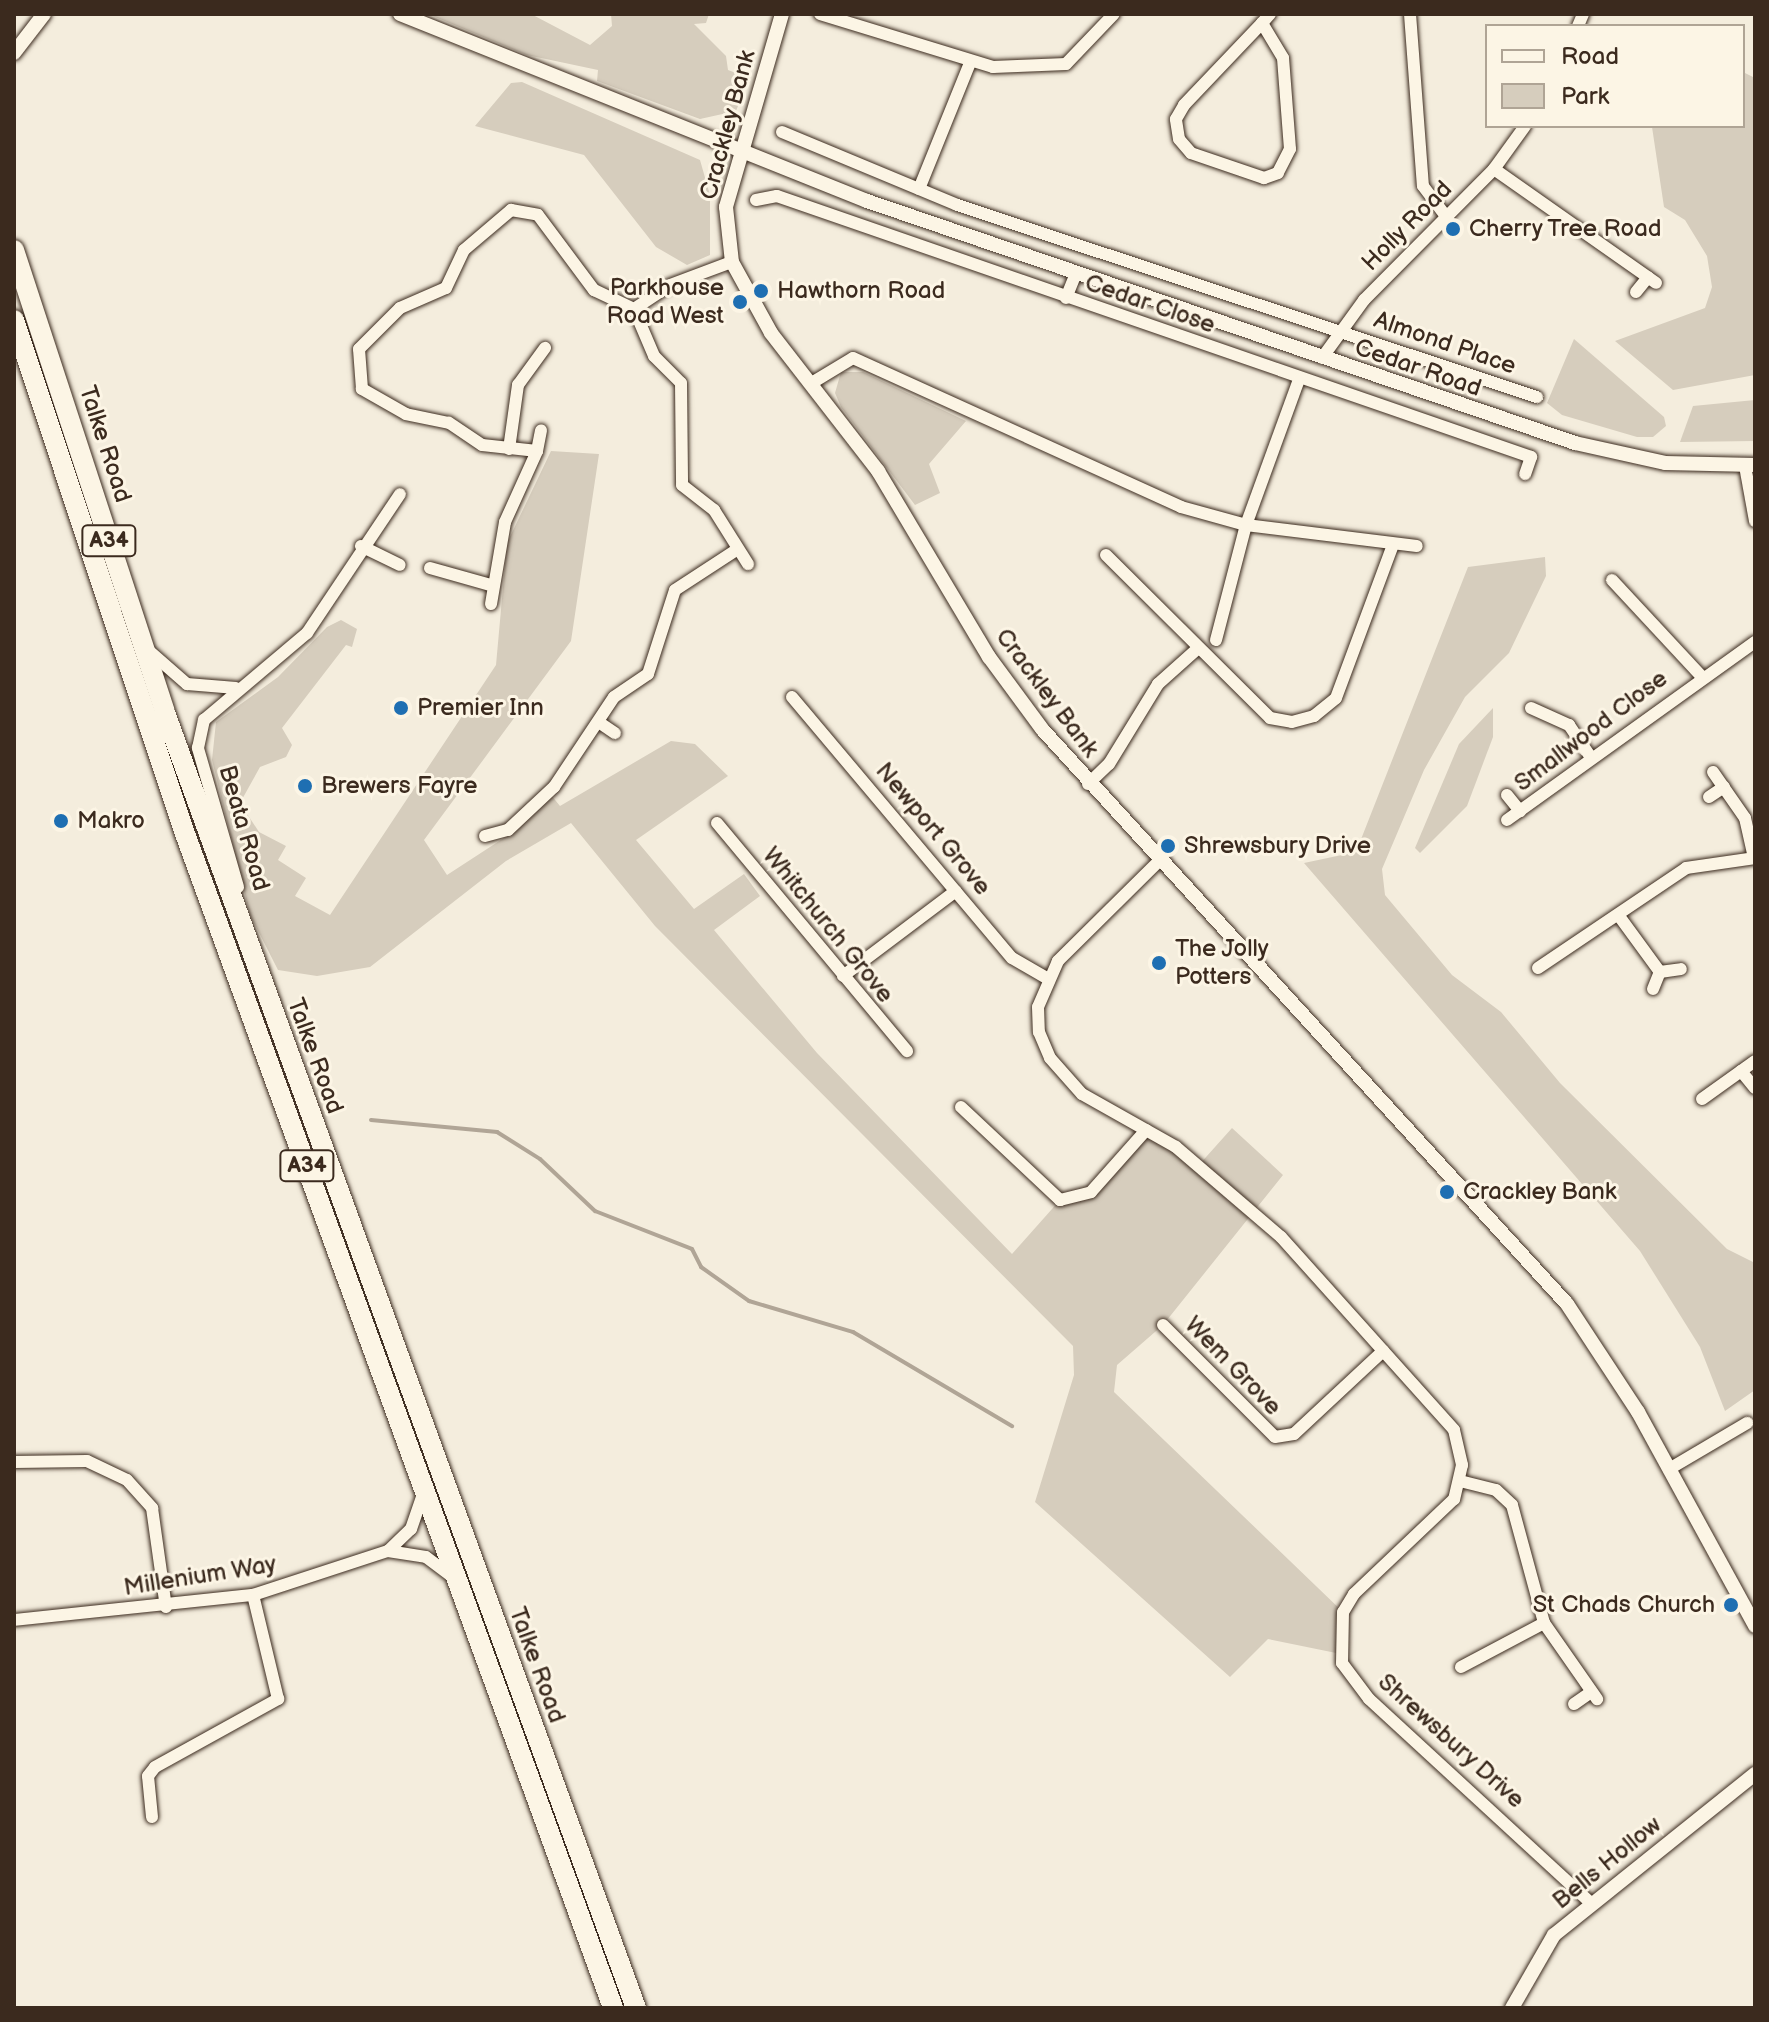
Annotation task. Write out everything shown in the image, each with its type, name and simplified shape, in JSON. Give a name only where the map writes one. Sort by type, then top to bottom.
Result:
[{"type":"highway","name":"Talke Road","points":[[14,250],[144,645],[265,995],[636,2008]]},
{"type":"highway","name":"Talke Road","points":[[14,320],[184,831],[613,2008]]},
{"type":"street","points":[[14,53],[44,14]]},
{"type":"street","points":[[400,14],[738,151]]},
{"type":"street","name":"Crackley Bank","points":[[782,14],[738,151],[726,207],[732,262],[810,384],[878,471],[989,657],[1088,784],[1567,1304],[1669,1469],[1755,1626]]},
{"type":"street","points":[[820,14],[970,63],[1066,64],[1114,14]]},
{"type":"street","points":[[1410,14],[1423,186],[1448,219]]},
{"type":"street","points":[[1266,18],[1283,58],[1290,149],[1278,173],[1264,178],[1191,153],[1179,139],[1176,119],[1266,18]]},
{"type":"street","points":[[919,189],[970,63]]},
{"type":"street","name":"Holly Road","points":[[1322,358],[1339,330],[1494,169],[1524,128]]},
{"type":"street","name":"Cedar Road","points":[[788,150],[788,135],[919,189],[1339,330]]},
{"type":"street","name":"Cedar Road","points":[[738,151],[1076,273],[1611,453],[1750,466]]},
{"type":"street","points":[[1494,169],[1652,280],[1636,292]]},
{"type":"street","name":"Cedar Close","points":[[756,200],[777,196],[1531,457],[1525,474]]},
{"type":"street","points":[[537,451],[472,442],[449,423],[406,414],[362,389],[359,349],[400,308],[446,288],[464,250],[511,210],[538,215],[594,290],[634,309],[654,356],[681,383],[682,485],[714,510],[748,564]]},
{"type":"street","points":[[634,309],[670,285],[732,262]]},
{"type":"street","points":[[1066,298],[1076,273]]},
{"type":"street","name":"Almond Place","points":[[1339,330],[1531,395],[1522,407]]},
{"type":"street","points":[[509,449],[518,385],[545,348]]},
{"type":"street","points":[[810,384],[853,358],[1132,489],[1246,525],[1417,546]]},
{"type":"street","points":[[1216,640],[1215,624],[1246,525],[1299,379]]},
{"type":"street","points":[[491,604],[505,522],[537,451],[541,430]]},
{"type":"street","points":[[1750,466],[1755,521]]},
{"type":"street","name":"Beata Road","points":[[265,995],[198,748],[204,720],[239,687],[307,633],[361,546],[400,494]]},
{"type":"street","points":[[1106,555],[1196,650],[1270,718],[1314,716],[1336,698],[1393,545]]},
{"type":"street","points":[[361,546],[400,565]]},
{"type":"street","points":[[485,836],[508,830],[554,787],[600,723],[614,697],[648,674],[659,656],[675,590],[738,549]]},
{"type":"street","points":[[430,568],[494,586]]},
{"type":"street","name":"Smallwood Close","points":[[1612,580],[1702,677]]},
{"type":"street","name":"Smallwood Close","points":[[1507,820],[1590,756],[1755,642]]},
{"type":"street","points":[[144,645],[187,684],[211,691],[239,687]]},
{"type":"street","points":[[1088,784],[1158,684],[1196,650]]},
{"type":"street","name":"Newport Grove","points":[[792,697],[1012,958],[1046,978]]},
{"type":"street","points":[[1531,708],[1569,725],[1590,756]]},
{"type":"street","points":[[600,723],[615,733]]},
{"type":"street","points":[[1540,949],[1543,965],[1686,868],[1754,858],[1745,818],[1713,772]]},
{"type":"street","points":[[1709,797],[1724,787]]},
{"type":"street","points":[[1507,795],[1520,811]]},
{"type":"street","name":"Whitchurch Grove","points":[[717,823],[907,1051]]},
{"type":"street","points":[[1160,860],[1046,978],[1039,1032],[1050,1058],[1082,1094],[1146,1130],[1281,1237],[1454,1430],[1460,1481],[1496,1490],[1512,1505],[1544,1623],[1594,1696],[1574,1704]]},
{"type":"street","points":[[843,976],[956,891]]},
{"type":"street","points":[[1619,916],[1660,972]]},
{"type":"street","points":[[1660,972],[1681,969]]},
{"type":"street","points":[[1653,989],[1660,972]]},
{"type":"street","points":[[1702,1099],[1755,1061]]},
{"type":"street","points":[[1741,1071],[1755,1088]]},
{"type":"street","points":[[961,1107],[1060,1200],[1091,1192],[1146,1130]]},
{"type":"street","name":"Wem Grove","points":[[1163,1325],[1275,1437],[1294,1434],[1383,1351]]},
{"type":"street","points":[[1669,1469],[1747,1423]]},
{"type":"street","points":[[14,1462],[87,1461],[127,1480],[152,1508],[166,1607]]},
{"type":"street","name":"Shrewsbury Drive","points":[[1460,1481],[1443,1514],[1354,1594],[1343,1612],[1342,1663],[1369,1699],[1590,1902]]},
{"type":"street","points":[[388,1551],[411,1529],[423,1491]]},
{"type":"street","name":"Millenium Way","points":[[14,1620],[166,1607],[253,1595],[388,1551],[426,1557],[454,1578]]},
{"type":"street","points":[[152,1817],[148,1776],[155,1767],[278,1699],[253,1595]]},
{"type":"street","points":[[1461,1667],[1544,1623]]},
{"type":"street","name":"Bells Hollow","points":[[1512,2008],[1554,1935],[1590,1902],[1755,1774]]},
{"type":"green space","points":[[428,14],[531,14],[590,45],[612,26],[611,14],[709,14],[706,23],[694,24],[726,56],[728,70],[749,78],[736,111],[700,119],[597,81],[598,70],[527,55]]},
{"type":"green space","points":[[1745,73],[1755,78],[1755,375],[1673,390],[1615,341],[1705,308],[1712,287],[1707,256],[1685,220],[1664,207],[1652,128],[1745,128]]},
{"type":"green space","points":[[522,82],[700,160],[710,195],[710,255],[687,265],[656,247],[584,155],[475,126],[511,83]]},
{"type":"green space","points":[[1574,339],[1664,417],[1666,426],[1653,437],[1637,437],[1562,415],[1547,403]]},
{"type":"green space","points":[[841,372],[863,372],[966,421],[929,464],[940,493],[915,505],[841,407],[835,393]]},
{"type":"green space","points":[[1755,400],[1755,441],[1680,442],[1693,406]]},
{"type":"green space","points":[[551,451],[599,454],[571,641],[424,840],[447,875],[510,834],[551,795],[560,806],[671,741],[695,744],[728,776],[636,840],[694,909],[744,874],[760,896],[714,930],[817,1053],[1012,1254],[1060,1200],[1080,1198],[1146,1130],[1198,1166],[1232,1128],[1283,1175],[1163,1325],[1117,1365],[1114,1392],[1343,1612],[1341,1654],[1268,1639],[1230,1677],[1035,1502],[1074,1375],[1073,1346],[655,926],[571,823],[506,861],[370,967],[317,976],[278,970],[250,915],[212,760],[216,722],[278,677],[327,627],[341,620],[357,629],[352,647],[346,645],[282,728],[292,745],[286,757],[260,767],[240,803],[259,832],[286,846],[278,860],[306,878],[295,896],[330,915],[496,665],[507,543]]},
{"type":"green space","points":[[1545,557],[1546,576],[1509,653],[1465,697],[1424,770],[1382,869],[1385,895],[1452,975],[1501,1012],[1560,1083],[1727,1249],[1755,1263],[1755,1390],[1725,1411],[1700,1347],[1640,1251],[1304,863],[1356,852],[1468,567]]},
{"type":"green space","points":[[1493,708],[1493,737],[1467,806],[1420,853],[1415,848],[1459,744]]},
{"type":"waterway","points":[[371,1120],[497,1132],[540,1159],[595,1211],[692,1249],[701,1267],[749,1301],[853,1332],[1012,1426]]},
{"type":"place","name":"Cherry Tree Road","points":[[1453,229]]},
{"type":"place","name":"Hawthorn Road","points":[[761,291]]},
{"type":"place","name":"Parkhouse Road West","points":[[740,302]]},
{"type":"place","name":"Premier Inn","points":[[401,708]]},
{"type":"place","name":"Brewers Fayre","points":[[305,786]]},
{"type":"place","name":"Makro","points":[[61,821]]},
{"type":"place","name":"Shrewsbury Drive","points":[[1168,846]]},
{"type":"place","name":"The Jolly Potters","points":[[1159,963]]},
{"type":"place","name":"Crackley Bank","points":[[1447,1192]]},
{"type":"place","name":"St Chads Church","points":[[1731,1605]]}]
